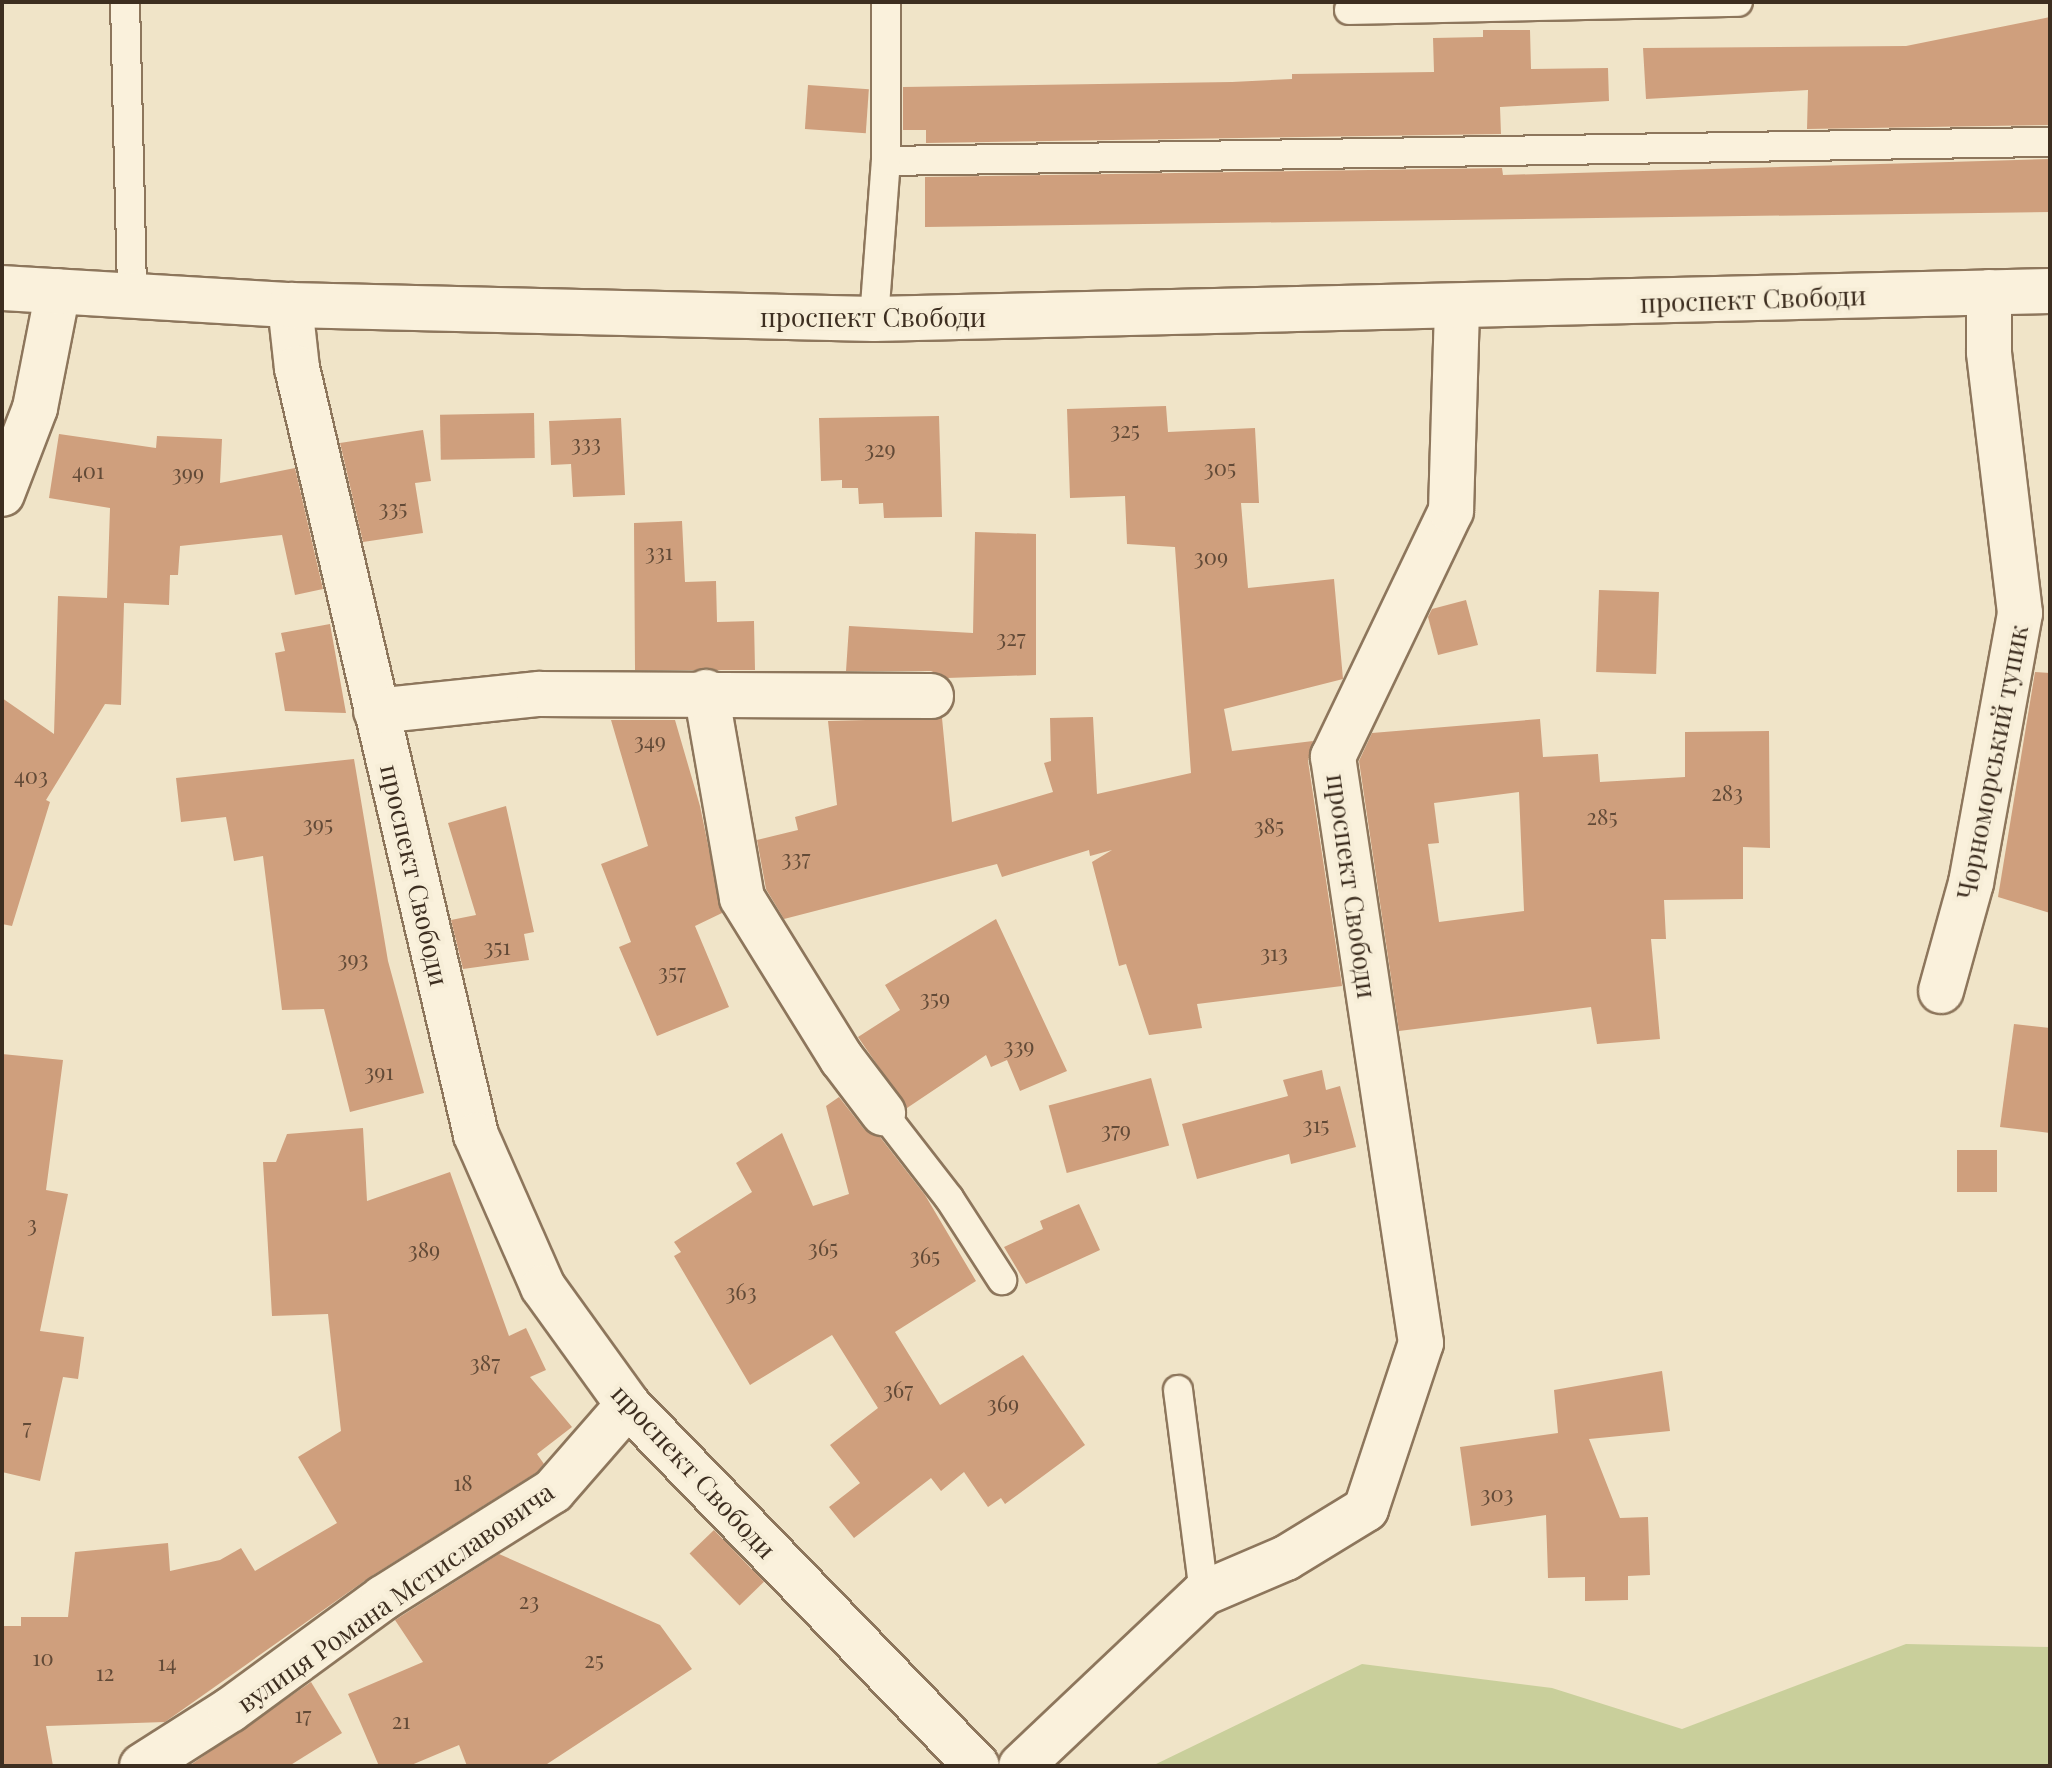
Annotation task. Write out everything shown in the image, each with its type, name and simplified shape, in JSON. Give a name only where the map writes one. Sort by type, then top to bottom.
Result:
[{"type":"street","name":"проспект Свободи","points":[[2,288],[290,305],[874,319],[1457,308],[2050,291]]},
{"type":"street","points":[[2,494],[35,408],[58,291]]},
{"type":"street","name":"Чорноморський тупик","points":[[1941,991],[1971,883],[2020,613],[1989,352],[1989,292]]},
{"type":"street","name":"проспект Свободи","points":[[290,305],[297,368],[476,1135],[543,1287],[628,1405],[977,1766]]},
{"type":"street","name":"проспект Свободи","points":[[1204,1593],[1286,1558],[1366,1509],[1421,1343],[1333,757],[1451,511],[1457,308]]},
{"type":"street","points":[[376,711],[539,694],[706,692],[931,696]]},
{"type":"street","points":[[706,692],[742,898],[842,1059],[883,1113]]},
{"type":"street","name":"вулиця Романа Мстиславовича","points":[[142,1766],[230,1710],[383,1598],[553,1491],[628,1405]]},
{"type":"street","points":[[1021,1766],[1204,1593]]},
{"type":"lane","points":[[125,2],[132,296]]},
{"type":"lane","points":[[874,319],[886,161],[886,2]]},
{"type":"lane","points":[[1349,10],[1738,2]]},
{"type":"lane","points":[[886,161],[2050,142]]},
{"type":"lane","points":[[883,1113],[949,1198],[1002,1280]]},
{"type":"lane","points":[[1178,1390],[1204,1593]]},
{"type":"green space","points":[[1906,1644],[2050,1647],[2050,1766],[1152,1766],[1362,1664],[1552,1688],[1682,1729]]},
{"type":"building","points":[[2050,17],[2050,125],[1807,129],[1808,90],[1646,99],[1643,48],[1906,46]]},
{"type":"building","points":[[1483,30],[1530,30],[1531,69],[1608,68],[1609,101],[1500,107],[1501,134],[926,143],[926,130],[903,130],[903,87],[1232,82],[1292,79],[1292,74],[1434,72],[1433,38],[1483,37]]},
{"type":"building","points":[[808,85],[869,89],[866,133],[805,129]]},
{"type":"building","points":[[2050,159],[2050,212],[925,227],[925,177],[1502,168],[1503,175]]},
{"type":"building","points":[[1166,406],[1168,432],[1255,428],[1259,503],[1241,503],[1248,588],[1334,579],[1343,679],[1224,709],[1232,751],[1313,741],[1308,761],[1342,986],[1197,1004],[1202,1028],[1149,1035],[1126,964],[1119,966],[1092,862],[1112,850],[1090,856],[1089,850],[1002,877],[997,864],[784,919],[766,889],[757,840],[798,830],[795,817],[837,805],[828,721],[942,718],[952,822],[1053,792],[1044,763],[1051,761],[1050,718],[1093,717],[1097,794],[1191,773],[1175,547],[1127,544],[1125,496],[1070,498],[1067,409]]},
{"type":"building","points":[[534,413],[535,458],[441,460],[440,415]]},
{"type":"building","points":[[939,416],[942,517],[884,518],[883,503],[859,504],[858,488],[842,488],[842,480],[821,481],[819,418]]},
{"type":"building","points":[[621,418],[625,495],[573,497],[571,464],[551,465],[549,421]]},
{"type":"building","points":[[423,430],[431,481],[415,483],[423,533],[363,542],[340,443]]},
{"type":"building","points":[[59,434],[156,448],[157,436],[222,439],[220,483],[295,468],[323,589],[295,595],[282,535],[180,546],[178,575],[170,575],[169,605],[124,603],[121,705],[105,704],[46,800],[50,802],[12,926],[2,924],[2,698],[54,734],[58,596],[107,598],[110,508],[49,498]]},
{"type":"building","points":[[682,521],[685,582],[716,581],[717,622],[754,621],[755,670],[635,670],[634,523]]},
{"type":"building","points":[[975,532],[1036,534],[1036,675],[947,678],[931,671],[846,671],[849,626],[973,633]]},
{"type":"building","points":[[1599,590],[1659,592],[1656,674],[1596,672]]},
{"type":"building","points":[[1466,600],[1478,645],[1438,655],[1428,617],[1432,609]]},
{"type":"building","points":[[330,624],[346,713],[285,711],[275,653],[285,651],[281,633]]},
{"type":"building","points":[[2035,672],[2050,673],[2050,913],[1998,897]]},
{"type":"building","points":[[1540,719],[1543,757],[1598,754],[1600,782],[1685,777],[1685,732],[1769,731],[1770,848],[1743,847],[1743,899],[1664,900],[1666,939],[1651,939],[1660,1039],[1597,1044],[1591,1007],[1399,1031],[1359,761],[1372,733]],"holes":[[[1519,792],[1524,911],[1439,922],[1428,844],[1439,843],[1434,803]]]},
{"type":"building","points":[[611,720],[675,720],[700,806],[722,913],[695,926],[729,1007],[657,1036],[619,947],[631,942],[601,864],[648,846]]},
{"type":"building","points":[[354,759],[388,961],[424,1093],[350,1112],[324,1009],[282,1010],[263,856],[234,861],[226,817],[181,822],[176,778]]},
{"type":"building","points":[[506,806],[534,932],[524,934],[529,960],[463,969],[451,920],[476,915],[448,823]]},
{"type":"building","points":[[996,919],[1067,1071],[1020,1091],[1007,1060],[991,1067],[986,1055],[907,1108],[858,1037],[900,1010],[885,985]]},
{"type":"building","points":[[2014,1024],[2050,1028],[2050,1133],[2000,1127]]},
{"type":"building","points":[[2,1054],[63,1060],[46,1190],[68,1194],[40,1331],[84,1337],[78,1379],[63,1377],[40,1481],[2,1472]]},
{"type":"building","points":[[1322,1070],[1326,1090],[1340,1086],[1356,1147],[1291,1164],[1289,1154],[1197,1179],[1182,1124],[1288,1096],[1283,1080]]},
{"type":"building","points":[[1151,1078],[1169,1146],[1067,1173],[1049,1105]]},
{"type":"building","points":[[839,1097],[864,1129],[880,1137],[925,1195],[976,1281],[895,1332],[940,1405],[1023,1355],[1085,1445],[1005,1504],[1001,1498],[988,1507],[964,1472],[941,1491],[931,1478],[854,1538],[829,1507],[860,1483],[830,1445],[878,1408],[832,1335],[750,1385],[674,1256],[681,1252],[674,1242],[752,1192],[736,1163],[782,1133],[813,1206],[849,1194],[826,1106]]},
{"type":"building","points":[[363,1128],[367,1201],[450,1172],[509,1336],[526,1328],[546,1370],[530,1377],[572,1427],[537,1454],[544,1464],[537,1472],[370,1577],[165,1722],[46,1726],[53,1766],[2,1766],[2,1626],[21,1626],[21,1617],[68,1617],[75,1552],[168,1543],[170,1571],[220,1560],[241,1548],[255,1571],[337,1523],[298,1457],[341,1431],[328,1314],[272,1316],[263,1162],[276,1162],[287,1134]]},
{"type":"building","points":[[1957,1150],[1997,1150],[1997,1192],[1957,1192]]},
{"type":"building","points":[[1079,1204],[1100,1250],[1026,1284],[1004,1247],[1043,1229],[1040,1221]]},
{"type":"building","points":[[1662,1371],[1670,1431],[1589,1439],[1620,1518],[1648,1517],[1650,1575],[1628,1576],[1628,1600],[1585,1601],[1585,1577],[1548,1578],[1546,1515],[1471,1526],[1460,1447],[1558,1433],[1554,1390]]},
{"type":"building","points":[[714,1530],[764,1582],[740,1605],[690,1554]]},
{"type":"building","points":[[499,1554],[660,1625],[692,1669],[544,1766],[467,1766],[459,1745],[409,1766],[379,1766],[348,1694],[423,1662],[395,1620]]},
{"type":"building","points":[[311,1682],[342,1733],[289,1766],[189,1766]]}]
